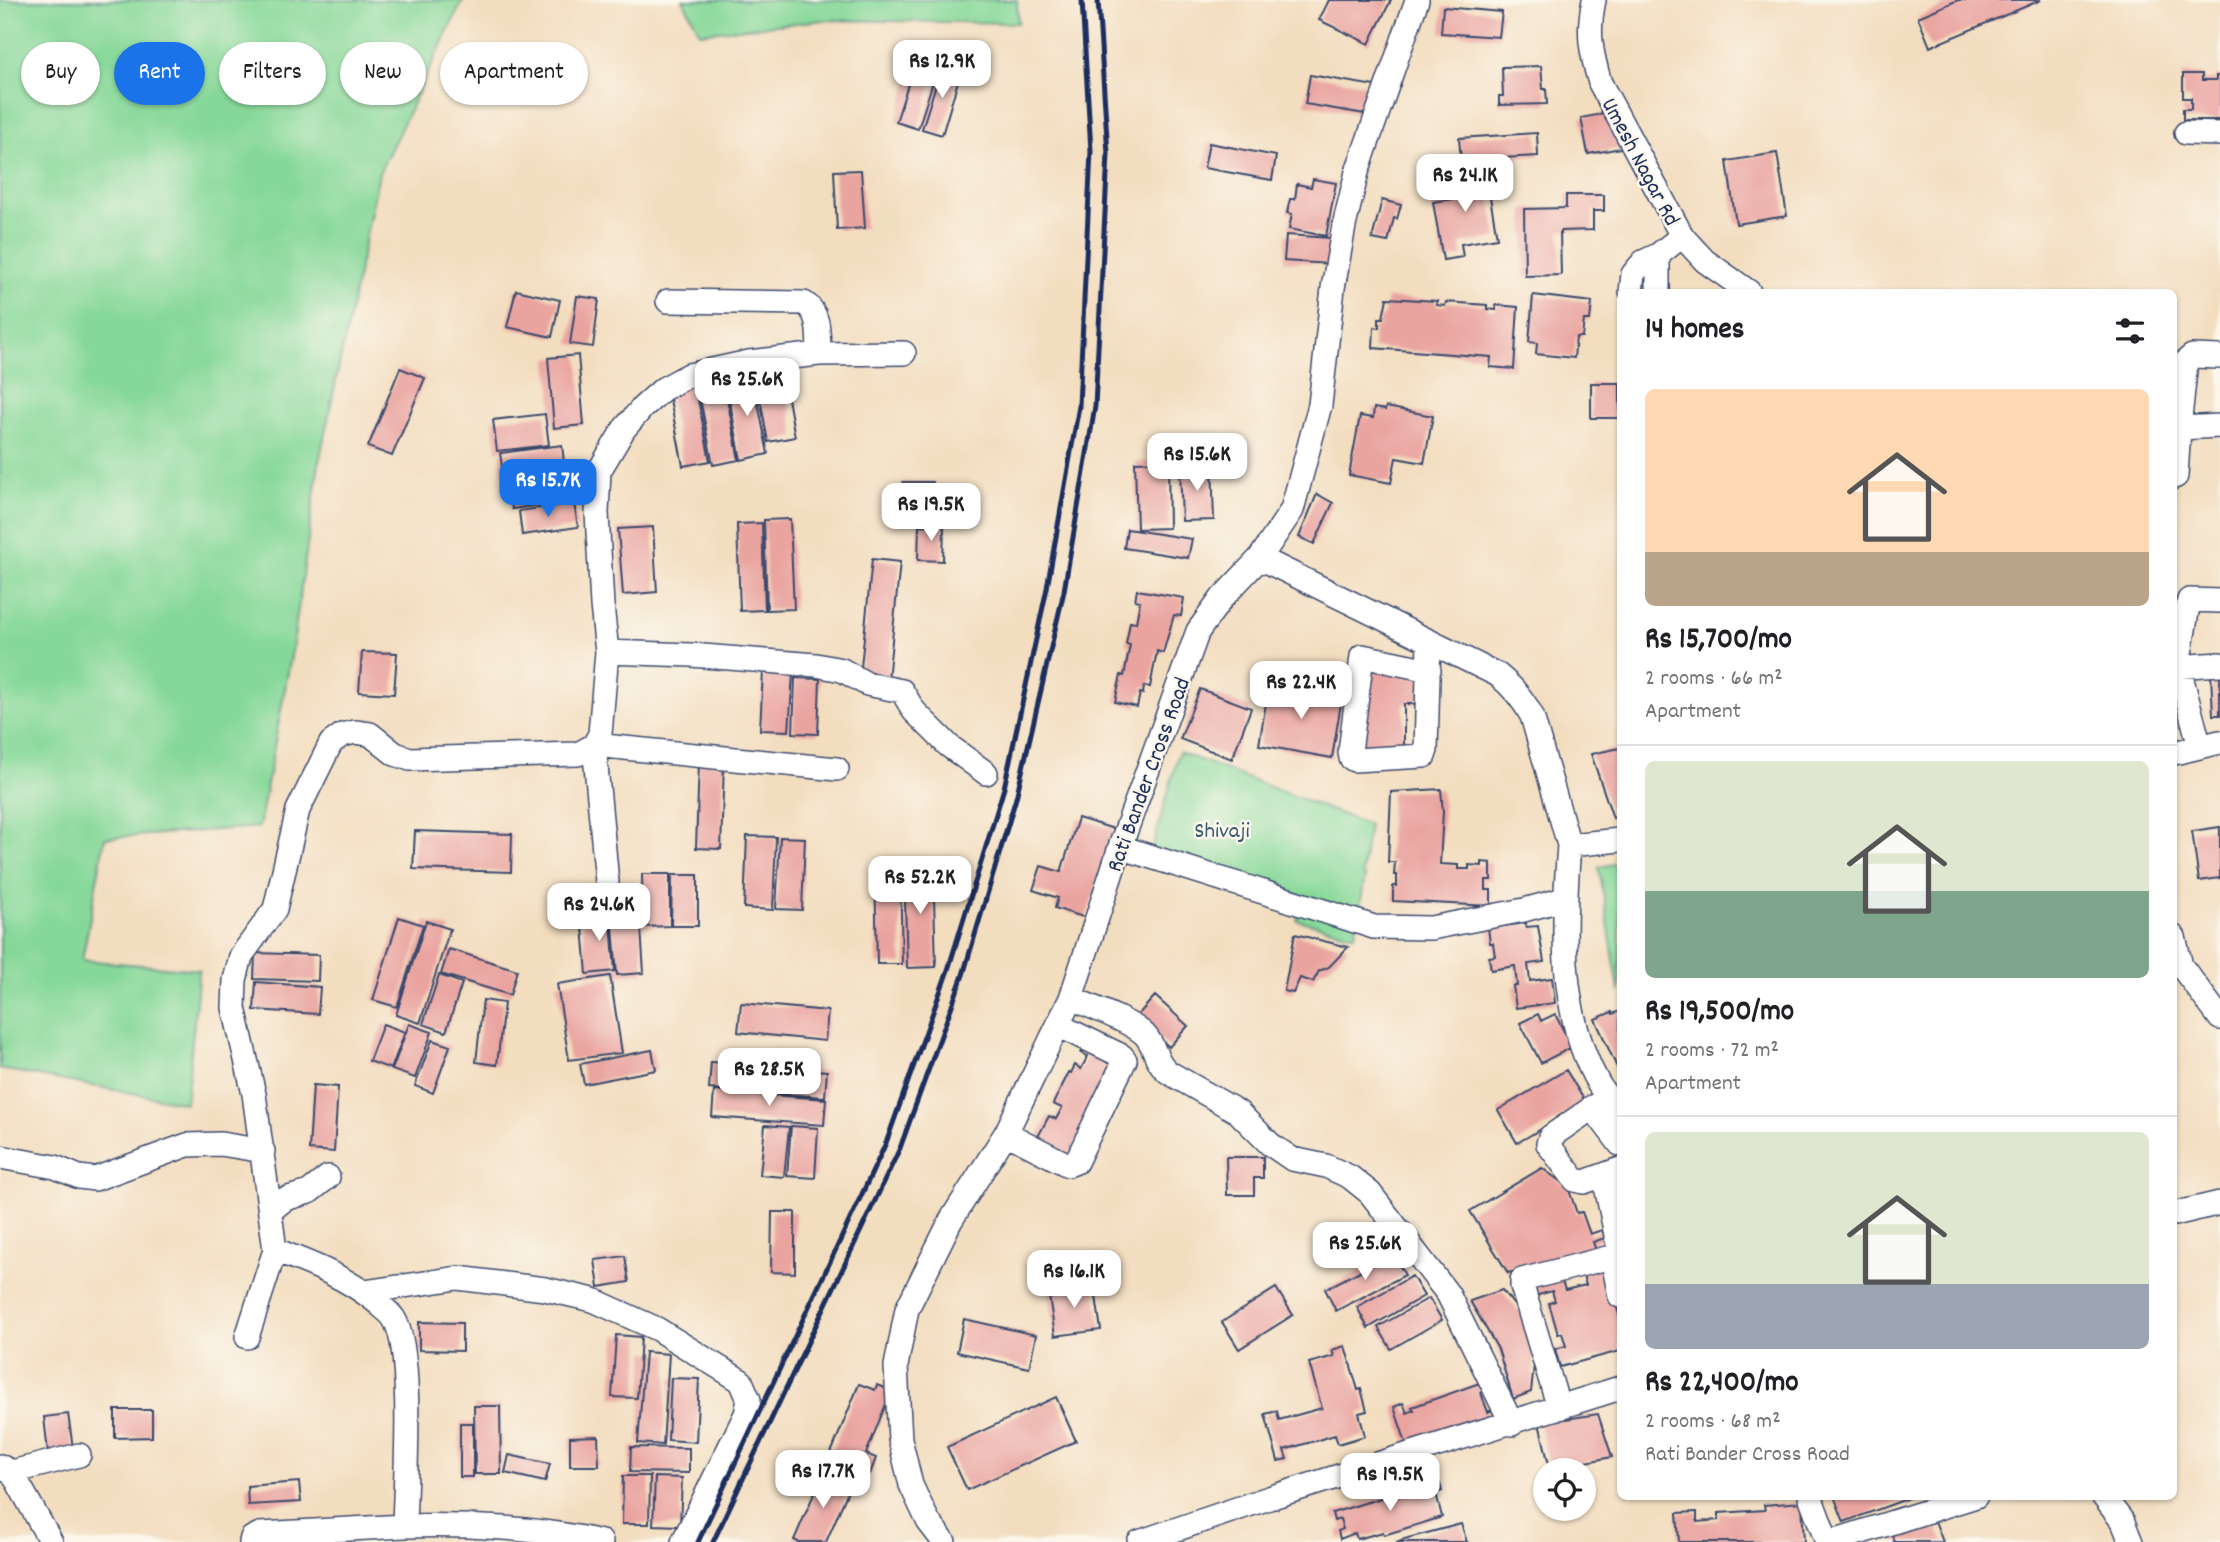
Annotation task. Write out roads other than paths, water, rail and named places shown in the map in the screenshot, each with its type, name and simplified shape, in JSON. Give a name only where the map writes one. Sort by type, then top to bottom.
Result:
[{"type":"street","name":"Rati Bander Cross Road","points":[[944,1542],[928,1521],[911,1485],[900,1439],[896,1366],[907,1309],[951,1220],[1006,1133],[1071,998],[1198,631],[1222,598],[1260,558],[1292,510],[1320,405],[1333,288],[1354,183],[1417,0]]},
{"type":"street","name":"Umesh Nagar Rd","points":[[1594,0],[1588,25],[1593,60],[1600,83],[1682,236],[1705,261],[1745,289]]},
{"type":"street","points":[[2186,133],[2220,134]]},
{"type":"street","points":[[1631,289],[1633,274],[1643,262],[1658,255],[1682,236]]},
{"type":"street","points":[[1658,255],[1658,289]]},
{"type":"street","points":[[668,301],[804,303],[812,308],[816,316],[819,354]]},
{"type":"street","points":[[247,1337],[275,1250],[254,1094],[234,1008],[235,980],[241,956],[275,909],[298,810],[331,743],[342,735],[355,732],[370,734],[395,754],[410,759],[555,756],[578,754],[594,745],[600,734],[607,652],[598,526],[599,471],[624,429],[663,389],[690,375],[749,362],[819,354],[904,353]]},
{"type":"street","points":[[2177,460],[2186,361],[2192,356],[2220,357]]},
{"type":"street","points":[[2179,428],[2220,426]]},
{"type":"street","points":[[1260,558],[1498,675],[1513,687],[1525,702],[1569,845],[1564,899],[1572,1014],[1617,1135]]},
{"type":"street","points":[[2177,661],[2189,600],[2220,601]]},
{"type":"street","points":[[1429,641],[1429,670],[1424,756],[1351,758],[1362,656],[1429,670]]},
{"type":"street","points":[[607,652],[691,654],[816,665],[842,670],[867,684],[902,691],[914,711],[949,746],[986,773]]},
{"type":"street","points":[[2177,666],[2220,664]]},
{"type":"street","points":[[2177,668],[2210,744],[2177,752]]},
{"type":"street","points":[[594,745],[837,769]]},
{"type":"street","points":[[594,745],[607,882]]},
{"type":"street","points":[[1569,845],[1617,840]]},
{"type":"street","points":[[1121,848],[1374,927],[1431,928],[1524,911],[1564,899]]},
{"type":"street","points":[[2177,968],[2220,1018]]},
{"type":"street","points":[[1071,998],[1139,1031],[1152,1045],[1159,1064],[1168,1072],[1238,1112],[1270,1144],[1292,1159],[1326,1166],[1350,1177],[1370,1193],[1448,1294],[1512,1424]]},
{"type":"street","points":[[1006,1133],[1068,1165],[1076,1162],[1125,1060],[1122,1056],[1058,1025]]},
{"type":"street","points":[[1607,1106],[1550,1137],[1548,1144],[1574,1180],[1584,1182],[1617,1170]]},
{"type":"street","points":[[0,1157],[55,1167],[79,1177],[96,1179],[187,1145],[221,1144],[263,1151]]},
{"type":"street","points":[[270,1211],[285,1199],[309,1192],[328,1177]]},
{"type":"street","points":[[1617,1182],[1609,1185],[1607,1191],[1617,1240]]},
{"type":"street","points":[[2177,1213],[2220,1203]]},
{"type":"street","points":[[275,1250],[327,1270],[364,1292],[393,1317],[402,1335],[405,1371],[391,1532]]},
{"type":"street","points":[[1559,1408],[1522,1280],[1607,1258],[1613,1262],[1617,1281]]},
{"type":"street","points":[[364,1292],[458,1278],[545,1289],[593,1300],[657,1329],[741,1381],[749,1400],[746,1414],[683,1542]]},
{"type":"street","points":[[1139,1542],[1269,1498],[1617,1389]]},
{"type":"street","points":[[51,1542],[6,1469],[79,1455]]},
{"type":"street","points":[[1812,1500],[1828,1542],[1963,1500]]},
{"type":"street","points":[[2106,1500],[2123,1522],[2131,1542]]},
{"type":"street","points":[[251,1542],[252,1538],[260,1534],[391,1532],[448,1525],[601,1542]]},
{"type":"railway","points":[[698,1542],[886,1143],[948,970],[1004,788],[1047,588],[1079,406],[1091,151],[1082,0]]},
{"type":"railway","points":[[713,1542],[900,1148],[963,975],[1016,798],[1064,591],[1095,406],[1108,154],[1098,0]]},
{"type":"park label","name":"Shivaji","points":[[1222,829]]}]
